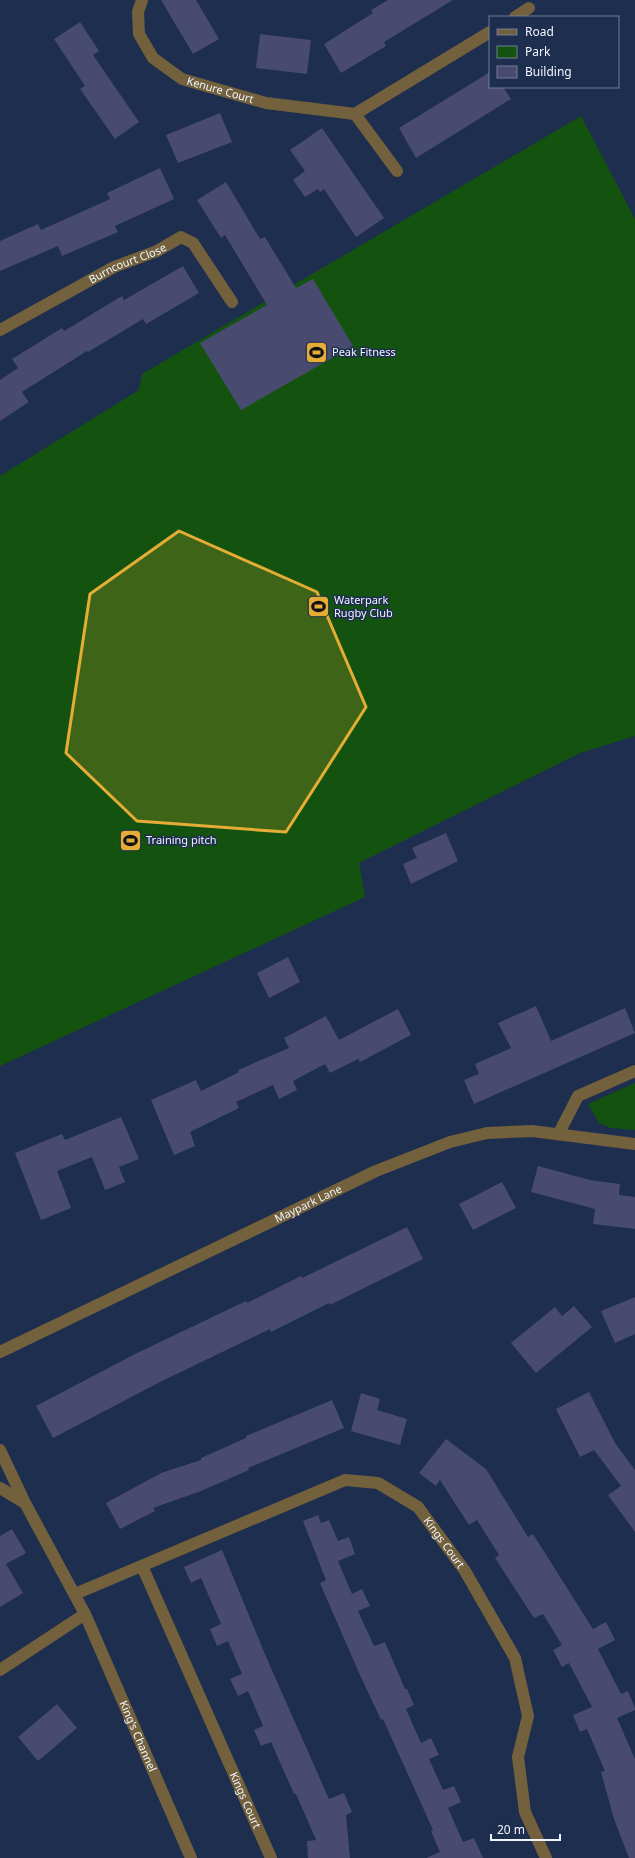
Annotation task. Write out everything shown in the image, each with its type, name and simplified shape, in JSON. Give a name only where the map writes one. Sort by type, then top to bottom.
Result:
[{"type":"street","name":"Kenure Court","points":[[142,0],[138,12],[139,34],[153,58],[182,79],[266,103],[356,114]]},
{"type":"street","points":[[517,16],[529,8]]},
{"type":"street","points":[[397,171],[356,114],[489,33]]},
{"type":"street","name":"Burncourt Close","points":[[0,330],[114,267],[157,251],[182,237],[193,243],[232,302]]},
{"type":"street","points":[[559,1133],[578,1096],[635,1071]]},
{"type":"street","name":"Maypark Lane","points":[[0,1352],[376,1171],[450,1142],[487,1133],[532,1131],[559,1133],[635,1144]]},
{"type":"street","name":"King's Channel","points":[[0,1450],[25,1503],[85,1614],[191,1858]]},
{"type":"street","name":"Kings Court","points":[[75,1594],[345,1480],[378,1483],[418,1507],[465,1572],[515,1658],[528,1716],[518,1757],[525,1812],[546,1858]]},
{"type":"street","points":[[0,1488],[25,1503]]},
{"type":"street","name":"Kings Court","points":[[142,1566],[271,1858]]},
{"type":"street","points":[[0,1670],[85,1614]]},
{"type":"highlighted area","points":[[179,531],[317,592],[366,707],[286,832],[137,821],[66,753],[90,594]]},
{"type":"green space","name":"Waterpark Rugby Club","points":[[581,116],[635,219],[635,736],[580,753],[359,863],[365,897],[0,1066],[0,476],[139,390],[142,374]]},
{"type":"green space","points":[[635,1083],[635,1130],[611,1128],[599,1123],[588,1104]]},
{"type":"building","points":[[161,0],[196,0],[219,39],[193,54]]},
{"type":"building","points":[[388,0],[453,0],[384,42],[386,46],[341,73],[324,44],[373,13],[371,10]]},
{"type":"building","points":[[80,22],[99,51],[93,55],[139,122],[115,139],[80,89],[85,86],[54,39]]},
{"type":"building","points":[[260,34],[311,40],[307,74],[256,68]]},
{"type":"building","points":[[489,73],[489,88],[504,88],[511,99],[416,158],[399,128]]},
{"type":"building","points":[[220,113],[232,142],[178,163],[166,135]]},
{"type":"building","points":[[322,128],[384,218],[356,237],[324,189],[320,192],[318,189],[305,197],[293,180],[305,171],[290,150]]},
{"type":"building","points":[[160,168],[174,199],[115,226],[118,232],[62,256],[58,246],[0,271],[0,241],[38,224],[41,230],[110,199],[107,193]]},
{"type":"building","points":[[226,182],[260,239],[265,237],[296,288],[313,279],[353,346],[241,410],[200,343],[267,305],[225,235],[221,238],[197,200]]},
{"type":"building","points":[[183,266],[199,293],[146,324],[143,319],[88,352],[87,351],[22,392],[29,402],[0,421],[0,380],[18,368],[12,359],[62,328],[64,331],[122,296],[124,300]]},
{"type":"building","points":[[446,833],[458,861],[411,884],[403,864],[417,858],[412,848]]},
{"type":"building","points":[[288,957],[300,982],[269,998],[257,973]]},
{"type":"building","points":[[536,1006],[551,1041],[625,1008],[635,1033],[474,1104],[464,1080],[479,1074],[475,1064],[511,1048],[498,1023]]},
{"type":"building","points":[[398,1009],[411,1035],[360,1062],[358,1059],[330,1073],[325,1064],[293,1081],[297,1090],[279,1099],[273,1085],[236,1102],[239,1108],[190,1132],[195,1146],[174,1155],[151,1100],[196,1080],[201,1091],[239,1072],[238,1070],[289,1048],[284,1038],[326,1016],[339,1040]]},
{"type":"building","points":[[121,1117],[139,1159],[119,1167],[125,1182],[105,1190],[92,1157],[57,1171],[71,1208],[41,1220],[15,1153],[62,1134],[65,1140]]},
{"type":"building","points":[[538,1166],[590,1180],[620,1184],[619,1195],[635,1197],[635,1229],[593,1224],[595,1209],[531,1192]]},
{"type":"building","points":[[502,1182],[516,1208],[473,1230],[459,1204]]},
{"type":"building","points":[[407,1227],[423,1259],[330,1305],[329,1303],[271,1332],[270,1329],[160,1382],[53,1438],[36,1406],[135,1354],[246,1301],[247,1303],[301,1276],[302,1278]]},
{"type":"building","points":[[635,1297],[635,1334],[615,1343],[601,1311]]},
{"type":"building","points":[[574,1306],[592,1327],[536,1373],[511,1343],[555,1307],[562,1316]]},
{"type":"building","points":[[589,1392],[615,1443],[635,1470],[635,1532],[608,1495],[621,1486],[594,1450],[580,1457],[556,1409]]},
{"type":"building","points":[[361,1393],[380,1399],[377,1410],[407,1419],[400,1445],[351,1431]]},
{"type":"building","points":[[332,1400],[344,1428],[248,1468],[249,1470],[201,1491],[153,1508],[155,1511],[120,1529],[106,1503],[161,1473],[201,1460],[201,1458],[246,1438],[246,1436]]},
{"type":"building","points":[[446,1439],[486,1469],[528,1537],[533,1534],[593,1629],[606,1622],[615,1640],[598,1649],[621,1694],[628,1691],[635,1708],[635,1710],[617,1718],[635,1759],[635,1858],[629,1858],[614,1819],[601,1772],[605,1771],[587,1729],[580,1732],[573,1715],[592,1707],[569,1663],[562,1667],[553,1650],[562,1645],[543,1614],[534,1618],[495,1558],[499,1555],[477,1520],[469,1525],[440,1480],[436,1486],[419,1473]]},
{"type":"building","points":[[318,1515],[321,1523],[329,1520],[338,1541],[349,1537],[355,1554],[338,1561],[352,1594],[362,1589],[370,1606],[358,1611],[374,1646],[385,1642],[405,1689],[407,1689],[414,1705],[406,1709],[421,1743],[431,1738],[439,1755],[429,1759],[443,1790],[454,1786],[461,1802],[448,1808],[463,1842],[474,1838],[483,1858],[426,1858],[440,1852],[431,1831],[433,1830],[383,1719],[381,1720],[359,1673],[320,1583],[326,1580],[303,1521]]},
{"type":"building","points":[[12,1529],[26,1553],[6,1564],[23,1593],[0,1607],[0,1536]]},
{"type":"building","points":[[222,1550],[267,1659],[329,1799],[344,1793],[352,1812],[346,1815],[350,1858],[308,1858],[307,1841],[316,1840],[296,1794],[294,1794],[271,1742],[261,1746],[254,1730],[263,1726],[248,1691],[238,1696],[230,1679],[242,1674],[228,1641],[217,1646],[210,1629],[221,1624],[201,1578],[191,1583],[184,1567]]},
{"type":"building","points":[[57,1704],[77,1728],[38,1761],[18,1737]]},
{"type":"place","name":"Peak Fitness","points":[[317,352]]},
{"type":"place","name":"Waterpark Rugby Club","points":[[318,606]]},
{"type":"place","name":"Training pitch","points":[[130,840]]}]
